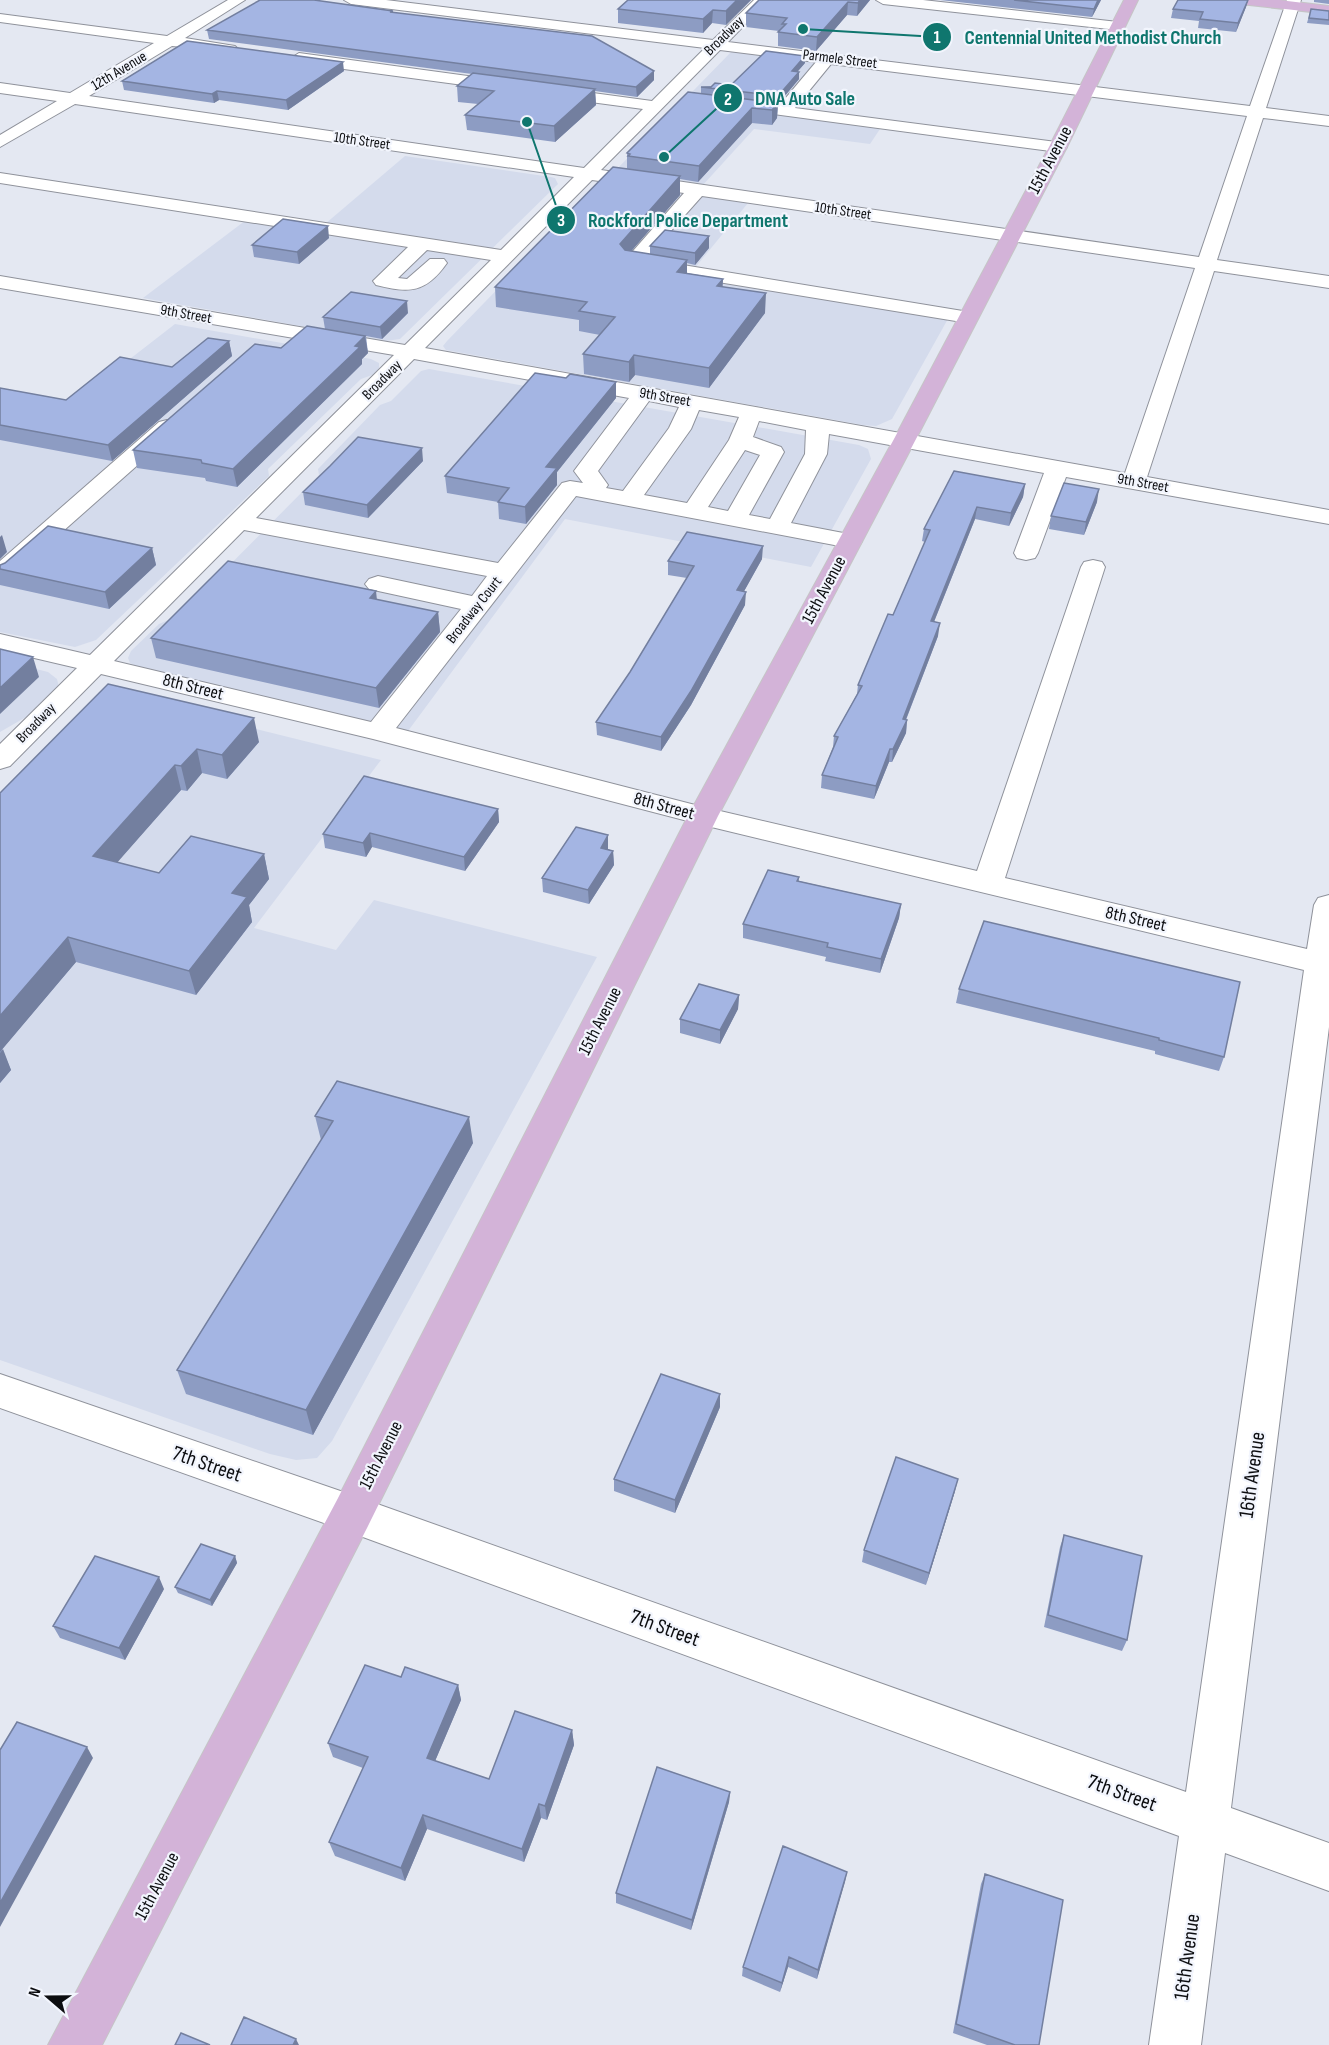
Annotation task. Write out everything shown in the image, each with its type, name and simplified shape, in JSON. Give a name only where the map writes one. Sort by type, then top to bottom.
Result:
[{"type":"main road","name":"15th Avenue","points":[[74,2045],[352,1514],[703,816],[905,439],[1058,147],[1131,0]]},
{"type":"main road","points":[[1240,0],[1293,3],[1329,10]]},
{"type":"street","name":"12th Avenue","points":[[0,142],[238,0]]},
{"type":"street","name":"Parmele Street","points":[[351,0],[1329,121]]},
{"type":"street","name":"Broadway","points":[[0,760],[95,663],[411,352],[585,173],[762,0]]},
{"type":"street","points":[[883,0],[1118,26]]},
{"type":"street","points":[[1134,481],[1293,3]]},
{"type":"street","points":[[0,18],[242,50]]},
{"type":"street","points":[[277,55],[658,101],[685,99]]},
{"type":"street","points":[[784,111],[828,58]]},
{"type":"street","name":"10th Street","points":[[0,88],[1329,282]]},
{"type":"street","points":[[718,103],[1058,147]]},
{"type":"street","points":[[0,178],[505,255]]},
{"type":"street","points":[[697,190],[633,263],[968,317]]},
{"type":"street","points":[[423,243],[383,281],[411,286],[437,263]]},
{"type":"street","name":"9th Street","points":[[0,282],[905,439],[1329,517]]},
{"type":"street","points":[[261,345],[279,329]]},
{"type":"street","points":[[581,490],[596,484],[586,471],[644,393]]},
{"type":"street","points":[[629,499],[680,429],[692,402]]},
{"type":"street","points":[[693,511],[740,440],[752,412]]},
{"type":"street","points":[[0,574],[180,416]]},
{"type":"street","points":[[777,527],[816,453],[818,424]]},
{"type":"street","points":[[735,519],[774,452],[740,440]]},
{"type":"street","points":[[1026,553],[1058,467]]},
{"type":"street","points":[[581,490],[850,541]]},
{"type":"street","name":"Broadway Court","points":[[378,732],[504,572],[581,490]]},
{"type":"street","points":[[238,522],[504,572]]},
{"type":"street","points":[[988,884],[1093,567]]},
{"type":"street","points":[[378,584],[478,605]]},
{"type":"street","name":"8th Street","points":[[0,642],[378,732],[703,816],[1325,964]]},
{"type":"street","name":"16th Avenue","points":[[1175,2045],[1325,964],[1329,905]]},
{"type":"street","name":"7th Street","points":[[0,1391],[352,1514],[1329,1867]]},
{"type":"shaded area","points":[[732,51],[820,61],[779,113],[882,126],[870,144],[754,129],[702,186],[615,171]]},
{"type":"shaded area","points":[[405,156],[551,177],[555,178],[558,184],[400,339],[385,341],[143,298],[254,214],[325,224]]},
{"type":"shaded area","points":[[612,184],[748,203],[694,269],[949,317],[892,419],[876,426],[863,425],[446,350],[443,346],[447,341],[597,187]]},
{"type":"shaded area","points":[[175,324],[371,359],[379,363],[379,368],[375,374],[361,379],[268,469],[269,476],[96,640],[75,647],[0,632],[0,394],[68,407]]},
{"type":"shaded area","points":[[429,369],[859,445],[868,449],[871,459],[811,567],[565,519],[408,731],[142,669],[130,663],[128,658],[131,651],[159,624],[180,615],[319,475],[318,469],[380,405],[391,401],[421,371]]},
{"type":"shaded area","points":[[0,660],[48,672],[57,679],[59,687],[26,717],[0,732]]},
{"type":"shaded area","points":[[119,695],[381,760],[254,928],[336,950],[374,900],[597,957],[332,1441],[317,1458],[296,1460],[270,1454],[0,1360],[0,806],[5,800],[4,789],[23,769],[39,764]]},
{"type":"building","points":[[260,0],[314,0],[393,11],[390,12],[592,36],[654,71],[636,87],[207,30]]},
{"type":"building","points":[[628,0],[737,0],[726,11],[713,10],[703,19],[618,9]]},
{"type":"building","points":[[759,0],[860,0],[858,3],[848,2],[817,37],[778,32],[786,24],[782,24],[787,18],[746,13]]},
{"type":"building","points":[[1014,0],[1098,0],[1094,9]]},
{"type":"building","points":[[1178,0],[1248,0],[1238,23],[1200,19],[1203,12],[1173,9]]},
{"type":"building","points":[[1311,9],[1329,11],[1329,20],[1309,18]]},
{"type":"building","points":[[187,41],[343,62],[286,100],[217,91],[212,94],[122,81]]},
{"type":"building","points":[[766,51],[805,56],[792,71],[799,72],[778,96],[701,87],[711,87],[715,83],[731,85]]},
{"type":"building","points":[[473,73],[595,89],[554,126],[465,115],[494,91],[457,86]]},
{"type":"building","points":[[688,92],[778,103],[772,110],[752,108],[699,166],[628,156],[630,154],[627,153]]},
{"type":"building","points":[[613,167],[680,176],[620,244],[625,250],[687,260],[677,272],[723,279],[717,286],[766,293],[709,368],[634,355],[629,362],[583,354],[615,317],[579,311],[587,302],[495,287]]},
{"type":"building","points":[[283,219],[328,226],[297,252],[252,245]]},
{"type":"building","points":[[665,230],[709,236],[695,253],[650,246]]},
{"type":"building","points":[[351,292],[407,301],[380,327],[323,317]]},
{"type":"building","points":[[307,326],[365,336],[355,346],[360,347],[233,469],[202,463],[201,460],[133,450],[255,344],[281,348]]},
{"type":"building","points":[[208,338],[229,341],[108,445],[0,425],[0,388],[66,400],[120,357],[172,367]]},
{"type":"building","points":[[535,373],[566,378],[570,374],[616,382],[546,467],[557,468],[525,507],[498,502],[509,488],[445,476]]},
{"type":"building","points":[[358,437],[422,448],[367,505],[303,492],[330,466]]},
{"type":"building","points":[[954,471],[1025,484],[1011,513],[977,507],[931,621],[940,623],[903,719],[907,720],[893,749],[890,749],[876,786],[822,775],[838,737],[834,736],[862,686],[858,685],[888,614],[893,615],[930,530],[924,529]]},
{"type":"building","points":[[1064,483],[1099,489],[1086,522],[1051,516]]},
{"type":"building","points":[[48,526],[152,548],[105,592],[0,569],[0,565]]},
{"type":"building","points":[[687,532],[763,546],[737,590],[746,592],[691,691],[661,737],[596,722],[630,672],[694,566],[668,561]]},
{"type":"building","points":[[228,561],[376,591],[370,598],[438,612],[376,688],[151,638]]},
{"type":"building","points":[[0,649],[33,657],[0,688]]},
{"type":"building","points":[[108,684],[254,718],[222,755],[197,749],[181,766],[175,765],[93,856],[159,873],[191,836],[264,854],[232,893],[247,897],[189,971],[68,937],[0,1016],[0,793]]},
{"type":"building","points":[[364,776],[498,809],[464,857],[370,833],[363,843],[323,834]]},
{"type":"building","points":[[576,827],[608,835],[601,848],[613,851],[588,890],[542,878]]},
{"type":"building","points":[[768,870],[799,877],[797,881],[901,904],[881,959],[827,947],[828,943],[743,924]]},
{"type":"building","points":[[984,921],[1240,982],[1224,1057],[1159,1040],[1159,1038],[959,989]]},
{"type":"building","points":[[699,984],[739,995],[720,1030],[680,1019]]},
{"type":"building","points":[[337,1081],[469,1117],[306,1410],[177,1370],[333,1121],[315,1116]]},
{"type":"building","points":[[661,1374],[720,1394],[675,1500],[614,1479]]},
{"type":"building","points":[[896,1457],[958,1479],[929,1573],[864,1550]]},
{"type":"building","points":[[1064,1535],[1142,1556],[1127,1640],[1048,1615]]},
{"type":"building","points":[[201,1544],[235,1556],[210,1600],[175,1587]]},
{"type":"building","points":[[95,1556],[159,1577],[119,1648],[53,1626]]},
{"type":"building","points":[[365,1665],[401,1677],[405,1667],[458,1685],[427,1758],[489,1779],[515,1711],[572,1730],[545,1806],[539,1804],[522,1849],[423,1815],[401,1868],[329,1842],[368,1757],[328,1743]]},
{"type":"building","points":[[17,1722],[87,1747],[0,1903],[0,1750]]},
{"type":"building","points":[[657,1767],[730,1792],[692,1920],[616,1893]]},
{"type":"building","points":[[783,1846],[847,1872],[818,1970],[789,1957],[782,1983],[743,1967]]},
{"type":"building","points":[[985,1874],[1063,1900],[1039,2045],[1015,2045],[956,2024]]},
{"type":"building","points":[[244,2017],[296,2039],[293,2045],[231,2045]]},
{"type":"building","points":[[181,2033],[210,2045],[175,2045]]},
{"type":"place","name":"Centennial United Methodist Church","points":[[803,29]]},
{"type":"place","name":"Rockford Police Department","points":[[527,122]]},
{"type":"place","name":"DNA Auto Sale","points":[[664,157]]}]
